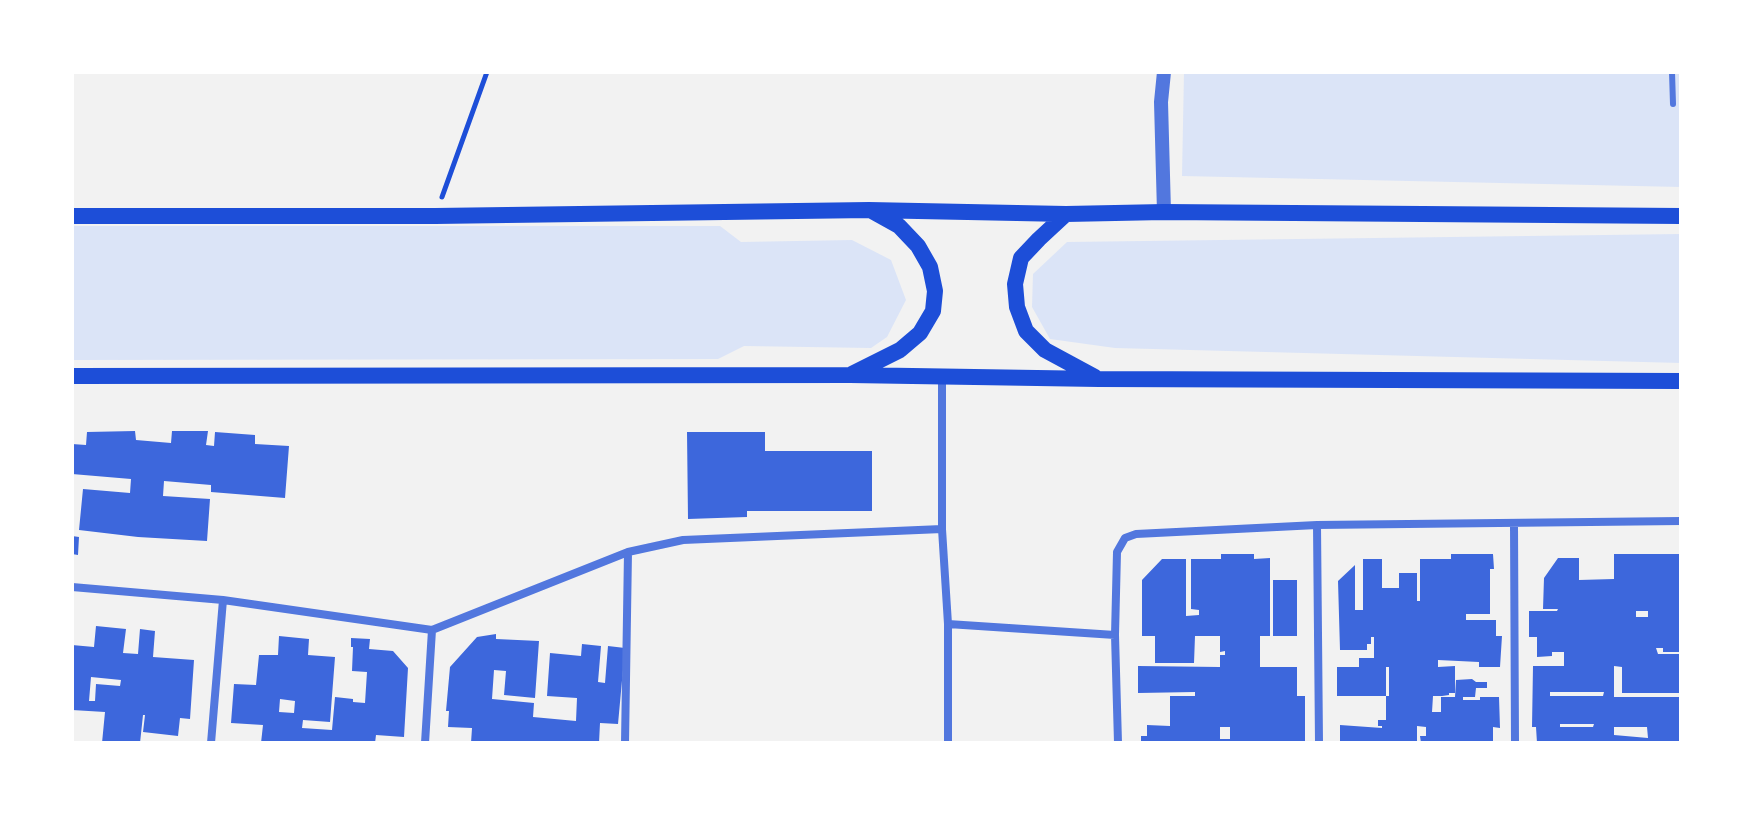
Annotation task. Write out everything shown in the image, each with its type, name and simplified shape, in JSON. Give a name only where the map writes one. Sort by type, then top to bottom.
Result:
[{"type":"main road","points":[[850,375],[900,350],[920,333],[933,311],[935,291],[930,267],[918,246],[899,226],[869,210]]},
{"type":"main road","points":[[72,216],[435,216],[869,210],[1066,214],[1681,216]]},
{"type":"main road","points":[[1066,214],[1021,258],[1015,284],[1017,307],[1026,331],[1045,350],[1099,379]]},
{"type":"main road","points":[[72,376],[850,375],[1681,381]]},
{"type":"street","points":[[1164,72],[1161,102],[1164,212]]},
{"type":"street","points":[[942,377],[942,529],[948,624],[948,743]]},
{"type":"street","points":[[1118,743],[1115,635],[1117,552],[1125,538],[1136,534],[1317,525],[1681,521]]},
{"type":"street","points":[[1514,524],[1515,743]]},
{"type":"street","points":[[1317,525],[1319,743]]},
{"type":"street","points":[[72,587],[223,600],[432,630],[628,552],[683,540],[942,529]]},
{"type":"street","points":[[625,743],[628,552]]},
{"type":"street","points":[[211,743],[223,600]]},
{"type":"street","points":[[948,624],[1115,635]]},
{"type":"street","points":[[425,743],[432,630]]},
{"type":"lane","points":[[1672,72],[1673,104]]},
{"type":"path","points":[[435,216],[487,72]]},
{"type":"shaded area","points":[[1184,72],[1681,72],[1681,187],[1182,176]]},
{"type":"shaded area","points":[[72,226],[720,226],[741,242],[852,240],[891,260],[906,300],[887,337],[871,348],[744,346],[718,359],[72,360]]},
{"type":"shaded area","points":[[1681,234],[1681,363],[1115,348],[1050,339],[1032,307],[1033,274],[1067,242]]},
{"type":"building","points":[[135,431],[136,440],[171,443],[172,431],[208,431],[206,445],[214,446],[215,432],[255,435],[255,444],[289,446],[285,498],[211,492],[211,485],[164,481],[163,496],[210,499],[207,541],[79,530],[83,489],[130,493],[131,479],[72,474],[72,444],[86,445],[87,432]]},
{"type":"building","points":[[687,432],[765,432],[765,451],[872,451],[872,511],[747,511],[747,517],[688,519]]},
{"type":"building","points":[[72,536],[79,537],[78,555],[72,554]]},
{"type":"building","points":[[1221,554],[1254,554],[1254,559],[1270,558],[1270,636],[1260,636],[1260,667],[1297,667],[1297,696],[1305,696],[1305,743],[1141,743],[1141,736],[1147,736],[1147,725],[1170,726],[1170,696],[1195,696],[1195,692],[1138,693],[1138,666],[1220,667],[1220,655],[1225,655],[1225,651],[1220,652],[1220,636],[1195,636],[1194,663],[1155,663],[1155,636],[1142,636],[1142,580],[1162,559],[1186,559],[1186,616],[1199,615],[1199,610],[1191,609],[1191,559],[1221,559]],"holes":[[[1220,727],[1230,727],[1230,739],[1220,739]]]},
{"type":"building","points":[[1451,554],[1493,554],[1490,614],[1466,614],[1466,620],[1496,620],[1496,636],[1502,636],[1500,667],[1479,667],[1479,662],[1438,660],[1438,667],[1455,666],[1455,693],[1433,696],[1432,712],[1441,712],[1441,697],[1455,697],[1456,680],[1487,682],[1487,688],[1476,688],[1475,697],[1463,697],[1463,700],[1499,697],[1500,728],[1493,727],[1493,743],[1421,743],[1420,736],[1426,736],[1426,727],[1417,726],[1417,743],[1340,743],[1340,725],[1382,728],[1378,726],[1378,720],[1386,720],[1386,696],[1337,696],[1337,667],[1359,667],[1359,658],[1374,658],[1374,637],[1371,637],[1371,644],[1367,644],[1367,650],[1340,650],[1338,581],[1355,565],[1355,610],[1363,610],[1363,559],[1382,559],[1382,588],[1399,588],[1399,573],[1417,573],[1417,601],[1420,601],[1420,559],[1451,559]],"holes":[[[1386,667],[1389,667],[1389,696],[1386,696]]]},
{"type":"building","points":[[1614,554],[1681,554],[1681,652],[1663,652],[1663,648],[1656,648],[1658,654],[1681,654],[1680,693],[1622,693],[1622,667],[1614,666],[1614,697],[1681,697],[1681,743],[1537,743],[1536,727],[1532,727],[1533,666],[1564,666],[1564,652],[1537,657],[1537,637],[1529,637],[1529,611],[1558,609],[1543,609],[1544,578],[1558,558],[1579,558],[1579,580],[1614,579]],"holes":[[[1636,611],[1648,611],[1648,617],[1636,617]],[[1550,692],[1604,692],[1603,696],[1550,696]],[[1560,724],[1594,724],[1593,727],[1560,727]],[[1614,727],[1647,727],[1648,738],[1614,735]]]},
{"type":"building","points":[[1273,580],[1297,580],[1297,636],[1273,636]]},
{"type":"building","points":[[96,626],[126,629],[123,653],[138,654],[140,629],[155,631],[153,657],[194,660],[190,719],[180,718],[178,736],[143,732],[143,715],[140,743],[102,743],[105,712],[72,710],[72,645],[94,647]],"holes":[[[91,677],[121,680],[120,686],[96,684],[95,701],[89,701]]]},
{"type":"building","points":[[496,634],[496,639],[539,641],[535,698],[504,695],[506,671],[494,670],[492,699],[534,703],[533,717],[576,721],[577,698],[547,696],[550,653],[581,656],[582,644],[601,646],[598,682],[605,683],[608,646],[625,648],[618,724],[600,723],[599,743],[471,743],[472,728],[448,727],[449,711],[446,711],[450,667],[477,637]]},
{"type":"building","points":[[279,636],[309,639],[308,655],[335,657],[330,722],[303,720],[302,728],[332,730],[335,697],[365,703],[367,672],[352,671],[351,638],[370,639],[369,649],[393,651],[408,668],[404,737],[376,735],[375,743],[261,743],[263,725],[231,723],[234,684],[256,685],[259,655],[278,655]],"holes":[[[280,699],[295,701],[294,713],[279,712]]]}]
